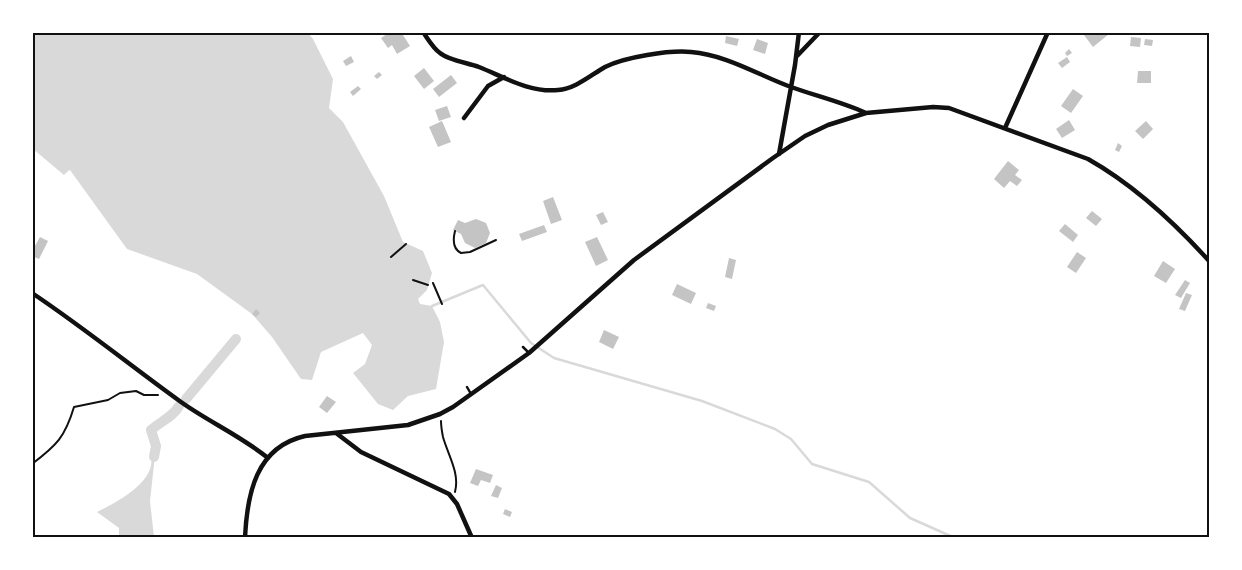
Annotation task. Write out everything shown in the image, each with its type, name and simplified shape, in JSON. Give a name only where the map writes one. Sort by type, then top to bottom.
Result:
[{"type":"street","points":[[423,32],[441,54],[531,88],[557,90],[580,82],[617,62],[668,53],[691,52],[740,64],[792,87],[866,113]]},
{"type":"street","points":[[779,154],[792,87],[799,32]]},
{"type":"street","points":[[797,56],[820,32]]},
{"type":"street","points":[[1005,128],[1048,32]]},
{"type":"street","points":[[464,118],[488,86],[504,77]]},
{"type":"street","points":[[245,538],[249,497],[254,481],[268,458],[280,446],[296,438],[408,425],[440,414],[472,395],[529,353],[634,260],[779,154],[818,129],[866,113],[933,107],[949,108],[1036,141],[1078,154],[1104,168],[1154,206],[1210,262]]},
{"type":"street","points":[[32,293],[67,316],[170,394],[248,442],[268,458]]},
{"type":"street","points":[[336,433],[361,452],[449,494],[453,498],[472,538]]},
{"type":"lane","points":[[523,347],[529,353]]},
{"type":"lane","points":[[467,387],[472,395]]},
{"type":"path","points":[[455,231],[454,245],[456,250],[461,253],[470,252],[496,240]]},
{"type":"path","points":[[391,257],[406,244]]},
{"type":"path","points":[[414,280],[428,285]]},
{"type":"path","points":[[433,283],[442,304]]},
{"type":"path","points":[[32,464],[52,449],[67,428],[74,407],[108,400],[120,393],[136,392],[144,395],[170,394]]},
{"type":"path","points":[[440,414],[443,436],[453,463],[456,485],[453,498]]},
{"type":"shaded area","points":[[32,33],[308,33],[313,39],[333,79],[329,108],[343,122],[384,196],[403,242],[423,251],[432,273],[427,290],[418,299],[420,304],[432,306],[440,322],[444,342],[436,389],[408,396],[393,410],[378,404],[353,373],[365,364],[372,345],[363,333],[321,352],[312,380],[301,379],[272,337],[252,314],[197,274],[127,249],[70,170],[64,175],[33,149]]},
{"type":"shaded area","points":[[156,446],[150,501],[154,537],[119,537],[119,528],[97,512],[129,494],[143,481],[151,466],[151,449]]},
{"type":"building","points":[[390,32],[406,32],[403,35],[410,46],[397,54],[392,45],[388,48],[381,38]]},
{"type":"building","points":[[1088,32],[1108,32],[1109,34],[1093,47],[1084,35]]},
{"type":"building","points":[[726,36],[739,39],[737,46],[725,43]]},
{"type":"building","points":[[1131,37],[1141,38],[1140,47],[1130,46]]},
{"type":"building","points":[[757,39],[768,43],[765,54],[753,50]]},
{"type":"building","points":[[1145,39],[1153,40],[1152,46],[1144,45]]},
{"type":"building","points":[[1069,49],[1072,53],[1067,56],[1065,53]]},
{"type":"building","points":[[351,56],[354,62],[346,66],[343,61]]},
{"type":"building","points":[[1067,57],[1070,62],[1062,68],[1058,63]]},
{"type":"building","points":[[424,68],[434,81],[424,89],[414,76]]},
{"type":"building","points":[[1138,71],[1151,71],[1151,83],[1137,83]]},
{"type":"building","points":[[379,72],[382,75],[377,79],[374,76]]},
{"type":"building","points":[[451,75],[457,83],[439,97],[433,89]]},
{"type":"building","points":[[358,86],[361,89],[353,96],[350,92]]},
{"type":"building","points":[[1073,89],[1083,96],[1071,113],[1061,106]]},
{"type":"building","points":[[447,106],[451,117],[439,121],[435,110]]},
{"type":"building","points":[[1069,120],[1075,130],[1062,138],[1056,129]]},
{"type":"building","points":[[442,121],[451,142],[438,147],[429,127]]},
{"type":"building","points":[[1146,121],[1153,129],[1143,139],[1135,131]]},
{"type":"building","points":[[1118,143],[1122,146],[1119,152],[1115,150]]},
{"type":"building","points":[[1008,161],[1019,170],[1015,175],[1022,180],[1017,186],[1010,181],[1004,188],[994,179]]},
{"type":"building","points":[[553,197],[562,220],[551,224],[543,201]]},
{"type":"building","points":[[1092,211],[1102,219],[1096,226],[1086,218]]},
{"type":"building","points":[[603,212],[608,222],[601,225],[596,215]]},
{"type":"building","points":[[476,219],[486,223],[490,233],[486,243],[475,248],[465,243],[461,234],[453,230],[458,220],[465,223]]},
{"type":"building","points":[[1065,224],[1078,235],[1073,242],[1059,231]]},
{"type":"building","points":[[544,225],[547,232],[522,241],[519,234]]},
{"type":"building","points":[[40,237],[48,241],[39,259],[32,256],[32,251]]},
{"type":"building","points":[[597,237],[608,260],[596,266],[585,242]]},
{"type":"building","points":[[1077,252],[1086,258],[1076,273],[1067,267]]},
{"type":"building","points":[[729,258],[736,260],[732,279],[725,277]]},
{"type":"building","points":[[1163,261],[1175,269],[1166,283],[1154,276]]},
{"type":"building","points":[[1185,280],[1190,283],[1181,298],[1175,295]]},
{"type":"building","points":[[677,284],[696,293],[691,304],[672,295]]},
{"type":"building","points":[[1186,293],[1192,295],[1185,311],[1179,309]]},
{"type":"building","points":[[708,303],[716,306],[714,311],[706,308]]},
{"type":"building","points":[[256,309],[260,313],[256,317],[252,314]]},
{"type":"building","points":[[604,330],[619,337],[613,349],[599,342]]},
{"type":"building","points":[[327,396],[336,402],[327,413],[319,407]]},
{"type":"building","points":[[476,469],[493,475],[490,483],[481,480],[478,486],[470,483]]},
{"type":"building","points":[[496,485],[502,488],[498,498],[491,496]]},
{"type":"building","points":[[505,509],[512,512],[510,517],[503,514]]},
{"type":"waterway","points":[[432,306],[483,285],[531,343],[554,358],[702,401],[775,429],[791,439],[812,464],[869,482],[910,518],[955,538]]},
{"type":"waterway","points":[[186,399],[236,339]]},
{"type":"waterway","points":[[154,457],[156,446],[151,430],[170,416],[179,406]]}]
